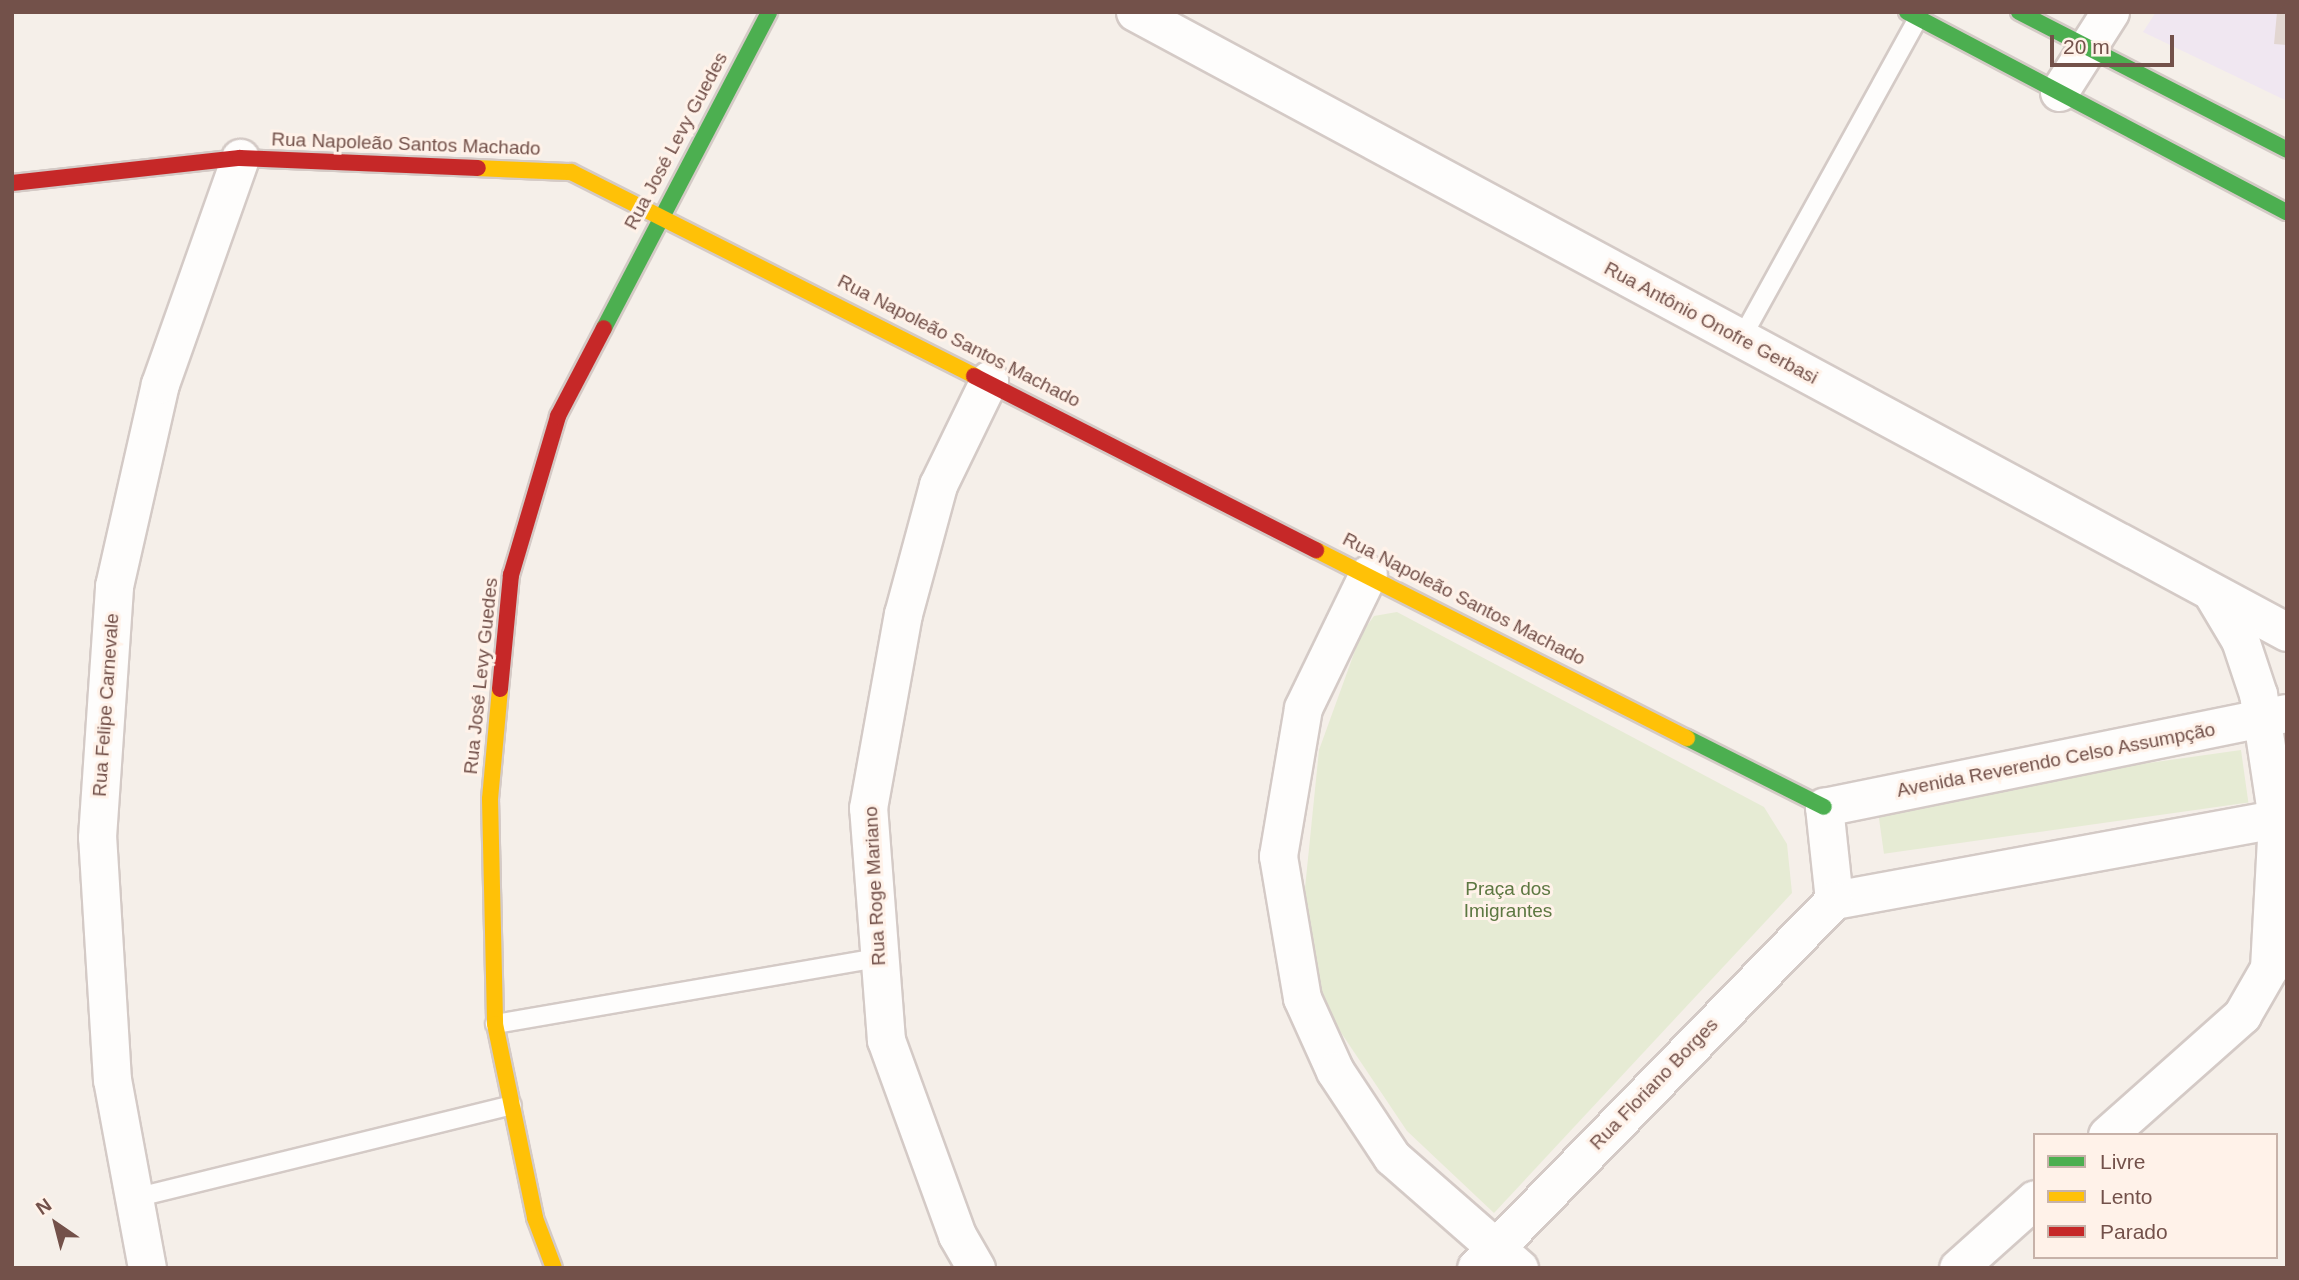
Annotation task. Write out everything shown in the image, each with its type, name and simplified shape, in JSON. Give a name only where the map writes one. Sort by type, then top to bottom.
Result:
[{"type":"street","name":"Rua José Levy Guedes","points":[[554,1268],[535,1218],[495,1024],[490,799],[511,575],[558,416],[661,212],[769,12]]},
{"type":"street","name":"Rua Antônio Onofre Gerbasi","points":[[1135,12],[2287,632]]},
{"type":"street","points":[[2019,12],[2287,150]]},
{"type":"street","points":[[2059,92],[2110,12]]},
{"type":"street","points":[[1912,15],[2287,212]]},
{"type":"street","name":"Rua Napoleão Santos Machado","points":[[12,183],[240,158],[571,172],[661,212],[1824,807]]},
{"type":"street","name":"Rua Felipe Carnevale","points":[[147,1268],[113,1080],[97,837],[114,586],[160,384],[240,158]]},
{"type":"street","name":"Rua Roge Mariano","points":[[976,1268],[957,1235],[886,1040],[868,808],[903,614],[938,485],[989,380]]},
{"type":"street","points":[[1368,574],[1303,708],[1278,856],[1303,998],[1335,1071],[1392,1157],[1496,1261]]},
{"type":"street","points":[[2109,1133],[2242,1015],[2269,968],[2282,818],[2274,715],[2240,640],[2212,592]]},
{"type":"street","name":"Avenida Reverendo Celso Assumpção","points":[[1824,807],[2274,715]]},
{"type":"street","points":[[1824,807],[1834,900],[2282,818]]},
{"type":"street","name":"Rua Floriano Borges","points":[[1496,1261],[1834,900]]},
{"type":"street","points":[[1958,1268],[2033,1201]]},
{"type":"lane","points":[[1741,340],[1912,15]]},
{"type":"lane","points":[[495,1024],[879,958]]},
{"type":"lane","points":[[134,1198],[512,1105]]},
{"type":"shaded area","points":[[2156,12],[2287,12],[2287,101],[2143,32]]},
{"type":"green space","name":"Praça dos Imigrantes","points":[[1397,612],[1764,807],[1787,844],[1792,893],[1494,1213],[1407,1131],[1297,967],[1319,750],[1361,634],[1374,616]]},
{"type":"green space","points":[[2241,750],[2248,802],[1884,854],[1877,801]]},
{"type":"building","points":[[2277,12],[2287,12],[2287,45],[2274,44]]},
{"type":"traffic: fast","points":[[604,328],[769,12]]},
{"type":"traffic: fast","points":[[1907,12],[2287,212]]},
{"type":"traffic: fast","points":[[2019,12],[2287,150]]},
{"type":"traffic: fast","points":[[1687,738],[1824,807]]},
{"type":"traffic: slow","points":[[478,168],[571,172],[974,376]]},
{"type":"traffic: slow","points":[[1316,550],[1687,738]]},
{"type":"traffic: slow","points":[[500,689],[490,799],[495,1024],[535,1218],[554,1268]]},
{"type":"traffic: jam","points":[[12,183],[240,158],[478,168]]},
{"type":"traffic: jam","points":[[500,689],[511,575],[558,416],[604,328]]},
{"type":"traffic: jam","points":[[974,376],[1316,550]]}]
